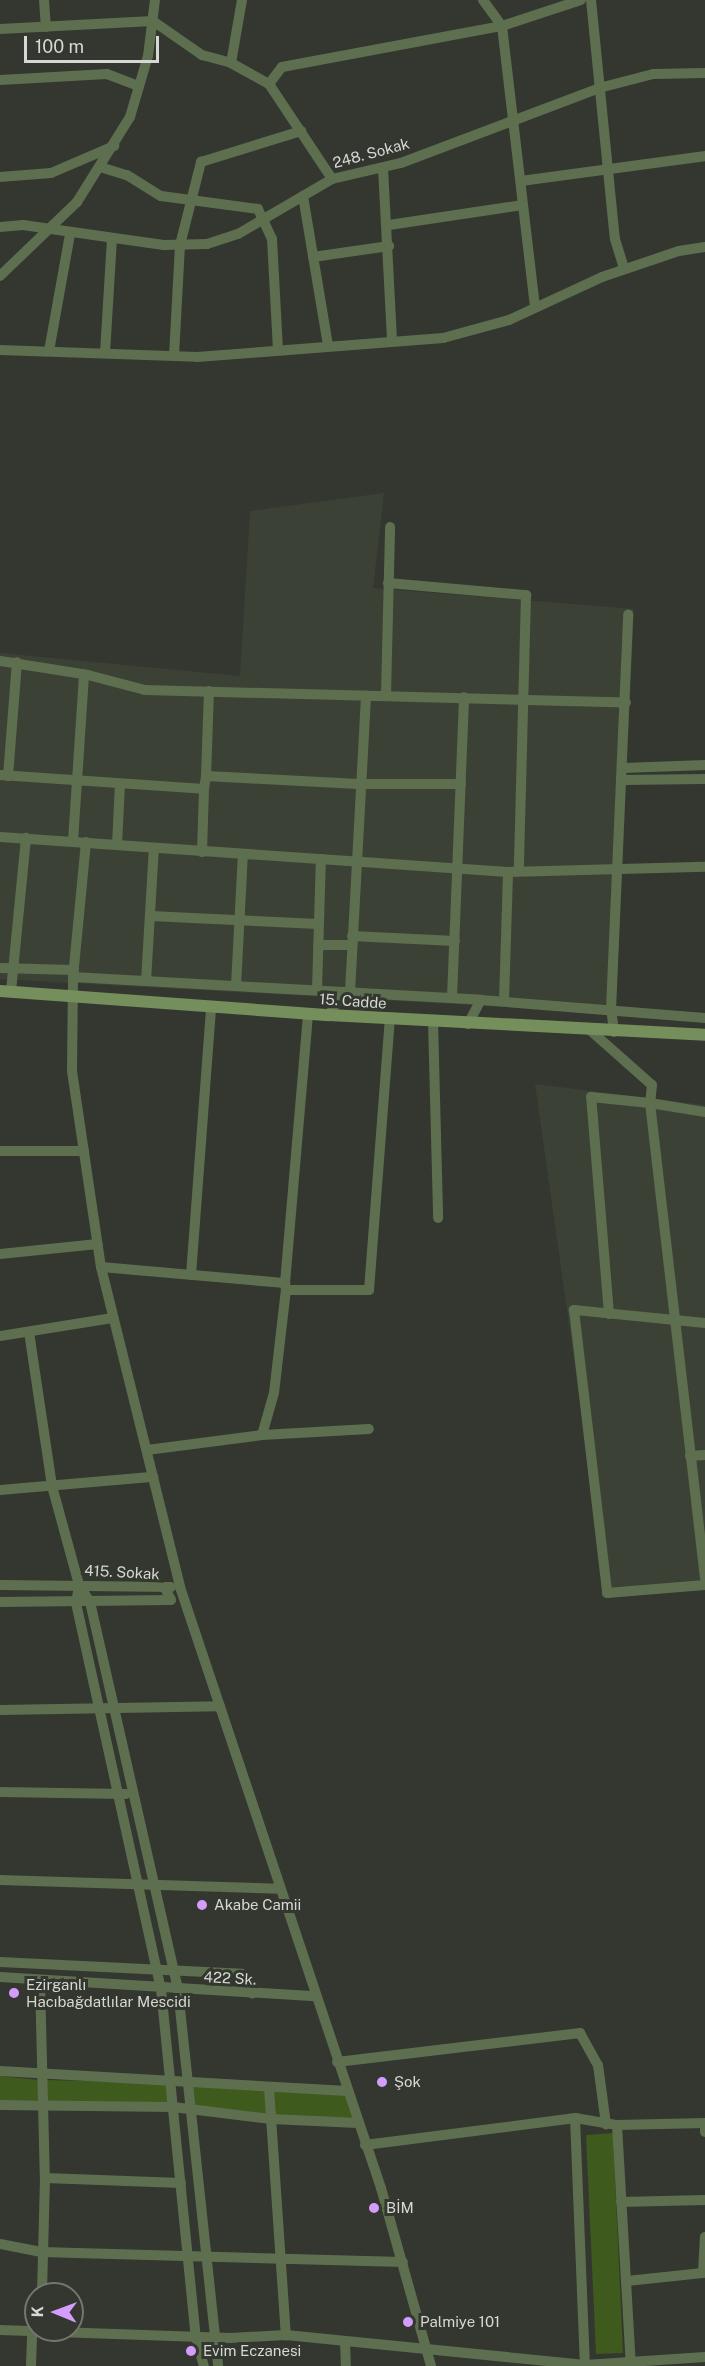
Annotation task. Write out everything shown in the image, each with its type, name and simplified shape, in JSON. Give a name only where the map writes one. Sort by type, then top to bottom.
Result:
[{"type":"main road","name":"15. Cadde","points":[[6,991],[433,1022],[705,1035]]},
{"type":"street","points":[[44,0],[46,27]]},
{"type":"street","points":[[0,276],[76,202],[114,146],[130,117],[139,86],[153,21],[154,0]]},
{"type":"street","points":[[231,63],[242,0]]},
{"type":"street","points":[[483,0],[502,26],[535,307]]},
{"type":"street","points":[[269,84],[282,67],[502,26],[581,0]]},
{"type":"street","points":[[591,0],[615,239],[624,269]]},
{"type":"street","points":[[0,29],[153,21],[202,55],[231,63],[269,84],[332,179]]},
{"type":"street","name":"248. Sokak","points":[[0,227],[23,225],[48,231],[112,239],[180,245],[207,244],[238,234],[332,179],[383,168],[599,88],[653,74],[705,73]]},
{"type":"street","points":[[0,80],[107,74],[139,86]]},
{"type":"street","points":[[174,356],[180,245],[189,201],[201,162],[301,131]]},
{"type":"street","points":[[0,177],[51,172],[114,146]]},
{"type":"street","points":[[521,181],[705,156]]},
{"type":"street","points":[[100,167],[128,175],[161,196],[189,201],[246,205],[258,210],[272,239],[278,349]]},
{"type":"street","points":[[383,168],[388,225],[392,341]]},
{"type":"street","points":[[303,196],[328,346]]},
{"type":"street","points":[[388,225],[523,205]]},
{"type":"street","points":[[49,351],[70,234]]},
{"type":"street","points":[[105,353],[112,239]]},
{"type":"street","points":[[313,257],[389,246]]},
{"type":"street","points":[[0,350],[174,356],[443,338],[509,320],[624,269],[705,247]]},
{"type":"street","points":[[387,695],[390,527]]},
{"type":"street","points":[[388,583],[526,595],[521,698],[524,784],[514,871],[504,1001]]},
{"type":"street","points":[[614,1032],[611,1010],[623,780],[628,614]]},
{"type":"street","points":[[0,661],[84,674],[145,690],[521,698],[626,703]]},
{"type":"street","points":[[17,662],[4,776],[204,789]]},
{"type":"street","points":[[73,841],[84,674]]},
{"type":"street","points":[[202,852],[209,691]]},
{"type":"street","points":[[329,1015],[347,992],[352,940],[358,784],[366,695]]},
{"type":"street","points":[[452,998],[464,697]]},
{"type":"street","points":[[623,768],[705,765]]},
{"type":"street","points":[[206,776],[358,784],[461,784]]},
{"type":"street","points":[[623,780],[705,779]]},
{"type":"street","points":[[117,844],[120,784]]},
{"type":"street","points":[[0,837],[514,871],[705,867]]},
{"type":"street","points":[[6,991],[15,969],[26,838]]},
{"type":"street","points":[[86,842],[74,973],[72,1071],[101,1267],[180,1587],[404,2262],[431,2366]]},
{"type":"street","points":[[146,981],[154,848]]},
{"type":"street","points":[[236,986],[243,854]]},
{"type":"street","points":[[317,990],[321,859]]},
{"type":"street","points":[[150,916],[318,924]]},
{"type":"street","points":[[318,945],[352,940],[455,941]]},
{"type":"street","points":[[0,968],[146,981],[504,1001],[705,1018]]},
{"type":"street","points":[[468,1024],[481,1000]]},
{"type":"street","points":[[191,1275],[211,1006]]},
{"type":"street","points":[[262,1434],[274,1393],[308,1014]]},
{"type":"street","points":[[101,1267],[285,1286],[369,1290],[390,1019]]},
{"type":"street","points":[[433,1022],[438,1218]]},
{"type":"street","points":[[591,1030],[652,1085],[650,1103],[705,1578]]},
{"type":"street","points":[[609,1314],[591,1097],[705,1112]]},
{"type":"street","points":[[0,1151],[84,1151]]},
{"type":"street","points":[[0,1254],[97,1244]]},
{"type":"street","points":[[705,1323],[574,1310],[608,1593],[705,1585]]},
{"type":"street","points":[[0,1336],[113,1318]]},
{"type":"street","points":[[29,1332],[52,1486],[79,1585],[90,1602],[178,1990],[212,2337],[218,2366]]},
{"type":"street","points":[[147,1450],[262,1434],[369,1429]]},
{"type":"street","points":[[690,1456],[705,1455]]},
{"type":"street","points":[[0,1490],[153,1477]]},
{"type":"street","name":"415. Sokak","points":[[0,1585],[165,1588],[171,1600],[76,1603],[0,1602]]},
{"type":"street","points":[[79,1585],[76,1603],[161,1989],[196,2337],[204,2366]]},
{"type":"street","points":[[165,1588],[180,1587]]},
{"type":"street","points":[[0,1710],[220,1706]]},
{"type":"street","points":[[0,1792],[133,1795]]},
{"type":"street","points":[[0,1880],[280,1889]]},
{"type":"street","points":[[0,1962],[174,1973],[242,1974],[252,1994]]},
{"type":"street","name":"422 Sk.","points":[[0,1977],[161,1989],[315,1996]]},
{"type":"street","points":[[40,1980],[45,2178],[42,2282]]},
{"type":"street","points":[[337,2062],[580,2033],[598,2065],[611,2124],[621,2202],[630,2365]]},
{"type":"street","points":[[0,2071],[43,2077],[170,2079],[269,2088],[347,2091]]},
{"type":"street","points":[[269,2088],[286,2335]]},
{"type":"street","points":[[0,2105],[173,2107],[271,2119],[358,2123]]},
{"type":"street","points":[[575,2118],[585,2366]]},
{"type":"street","points":[[365,2145],[575,2118],[611,2124],[705,2123],[705,2132]]},
{"type":"street","points":[[45,2178],[181,2183]]},
{"type":"street","points":[[621,2202],[705,2200]]},
{"type":"street","points":[[627,2281],[703,2273],[705,2237]]},
{"type":"street","points":[[0,2244],[41,2252],[404,2262]]},
{"type":"street","points":[[0,2330],[24,2331]]},
{"type":"street","points":[[84,2333],[196,2337],[286,2335],[427,2348],[528,2364],[630,2365],[705,2357]]},
{"type":"street","points":[[345,2341],[346,2366]]},
{"type":"street","points":[[31,2366],[36,2342]]},
{"type":"shaded area","points":[[384,493],[373,588],[634,609],[616,1013],[0,979],[0,653],[240,676],[250,511]]},
{"type":"shaded area","points":[[535,1084],[705,1105],[705,1586],[607,1593]]},
{"type":"green space","points":[[0,2076],[39,2080],[39,2100],[0,2101]]},
{"type":"green space","points":[[47,2080],[166,2083],[170,2104],[47,2102]]},
{"type":"green space","points":[[187,2081],[347,2091],[358,2123],[189,2109]]},
{"type":"green space","points":[[613,2133],[623,2353],[596,2354],[586,2135]]},
{"type":"place","name":"Akabe Camii","points":[[202,1905]]},
{"type":"place","name":"Ezirganlı Hacıbağdatlılar Mescidi","points":[[14,1993]]},
{"type":"place","name":"Şok","points":[[382,2082]]},
{"type":"place","name":"BİM","points":[[374,2208]]},
{"type":"place","name":"Palmiye 101","points":[[408,2322]]},
{"type":"place","name":"Evim Eczanesi","points":[[191,2351]]}]
